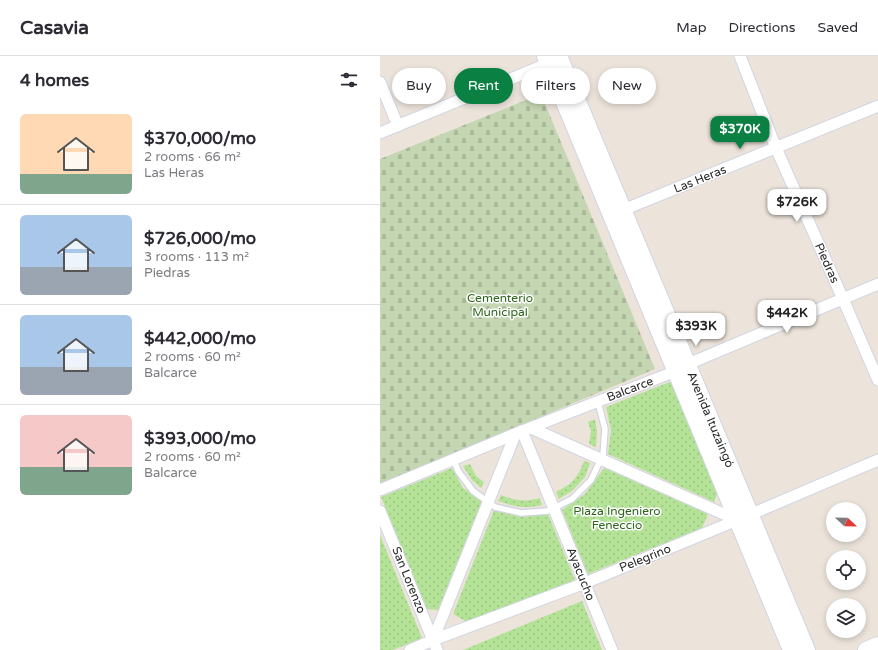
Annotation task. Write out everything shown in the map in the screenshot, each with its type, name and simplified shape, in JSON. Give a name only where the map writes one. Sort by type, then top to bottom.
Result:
[{"type":"main road","name":"Avenida Ituzaingó","points":[[555,58],[617,213],[744,517],[807,650]]},
{"type":"main road","name":"Avenida Ituzaingó","points":[[744,517],[791,650]]},
{"type":"main road","points":[[866,650],[878,645]]},
{"type":"street","name":"Piedras","points":[[740,56],[776,148],[878,380]]},
{"type":"street","points":[[380,133],[555,58]]},
{"type":"street","points":[[380,82],[398,126]]},
{"type":"street","name":"Las Heras","points":[[617,213],[878,106]]},
{"type":"street","name":"Balcarce","points":[[380,490],[682,368],[878,284]]},
{"type":"street","points":[[435,645],[488,502],[523,431],[601,459],[744,517]]},
{"type":"street","name":"Ayacucho","points":[[523,431],[612,650]]},
{"type":"street","name":"Pelegrino","points":[[410,650],[435,645],[878,460]]},
{"type":"street","name":"San Lorenzo","points":[[380,511],[435,645]]},
{"type":"lane","points":[[454,460],[458,471],[473,491],[495,506],[521,513],[548,511],[572,499],[591,480],[603,456],[605,429],[598,402]]},
{"type":"green space","name":"Cementerio Municipal","points":[[521,102],[521,104],[545,104],[655,369],[380,484],[380,159]]},
{"type":"green space","name":"Plaza Ingeniero Feneccio","points":[[672,381],[719,489],[714,502],[608,454],[611,430],[606,407]]},
{"type":"green space","points":[[595,419],[597,431],[596,447],[589,444],[591,431],[588,422]]},
{"type":"green space","name":"Plaza Ingeniero Feneccio","points":[[584,461],[590,463],[585,477],[572,491],[559,499],[556,492],[574,480]]},
{"type":"green space","points":[[470,464],[476,476],[484,482],[481,488],[472,480],[463,466]]},
{"type":"green space","points":[[452,468],[463,488],[482,501],[438,610],[427,609],[381,497]]},
{"type":"green space","name":"Plaza Ingeniero Feneccio","points":[[604,468],[708,514],[702,528],[588,574],[562,510],[585,494]]},
{"type":"green space","name":"Plaza Ingeniero Feneccio","points":[[501,495],[511,499],[520,500],[540,498],[542,505],[520,507],[510,505],[498,501]]},
{"type":"green space","name":"Plaza Ingeniero Feneccio","points":[[494,510],[521,517],[548,514],[575,580],[467,622],[453,614]]},
{"type":"green space","points":[[380,535],[422,638],[393,650],[380,650]]},
{"type":"green space","points":[[582,601],[602,650],[463,650]]}]
